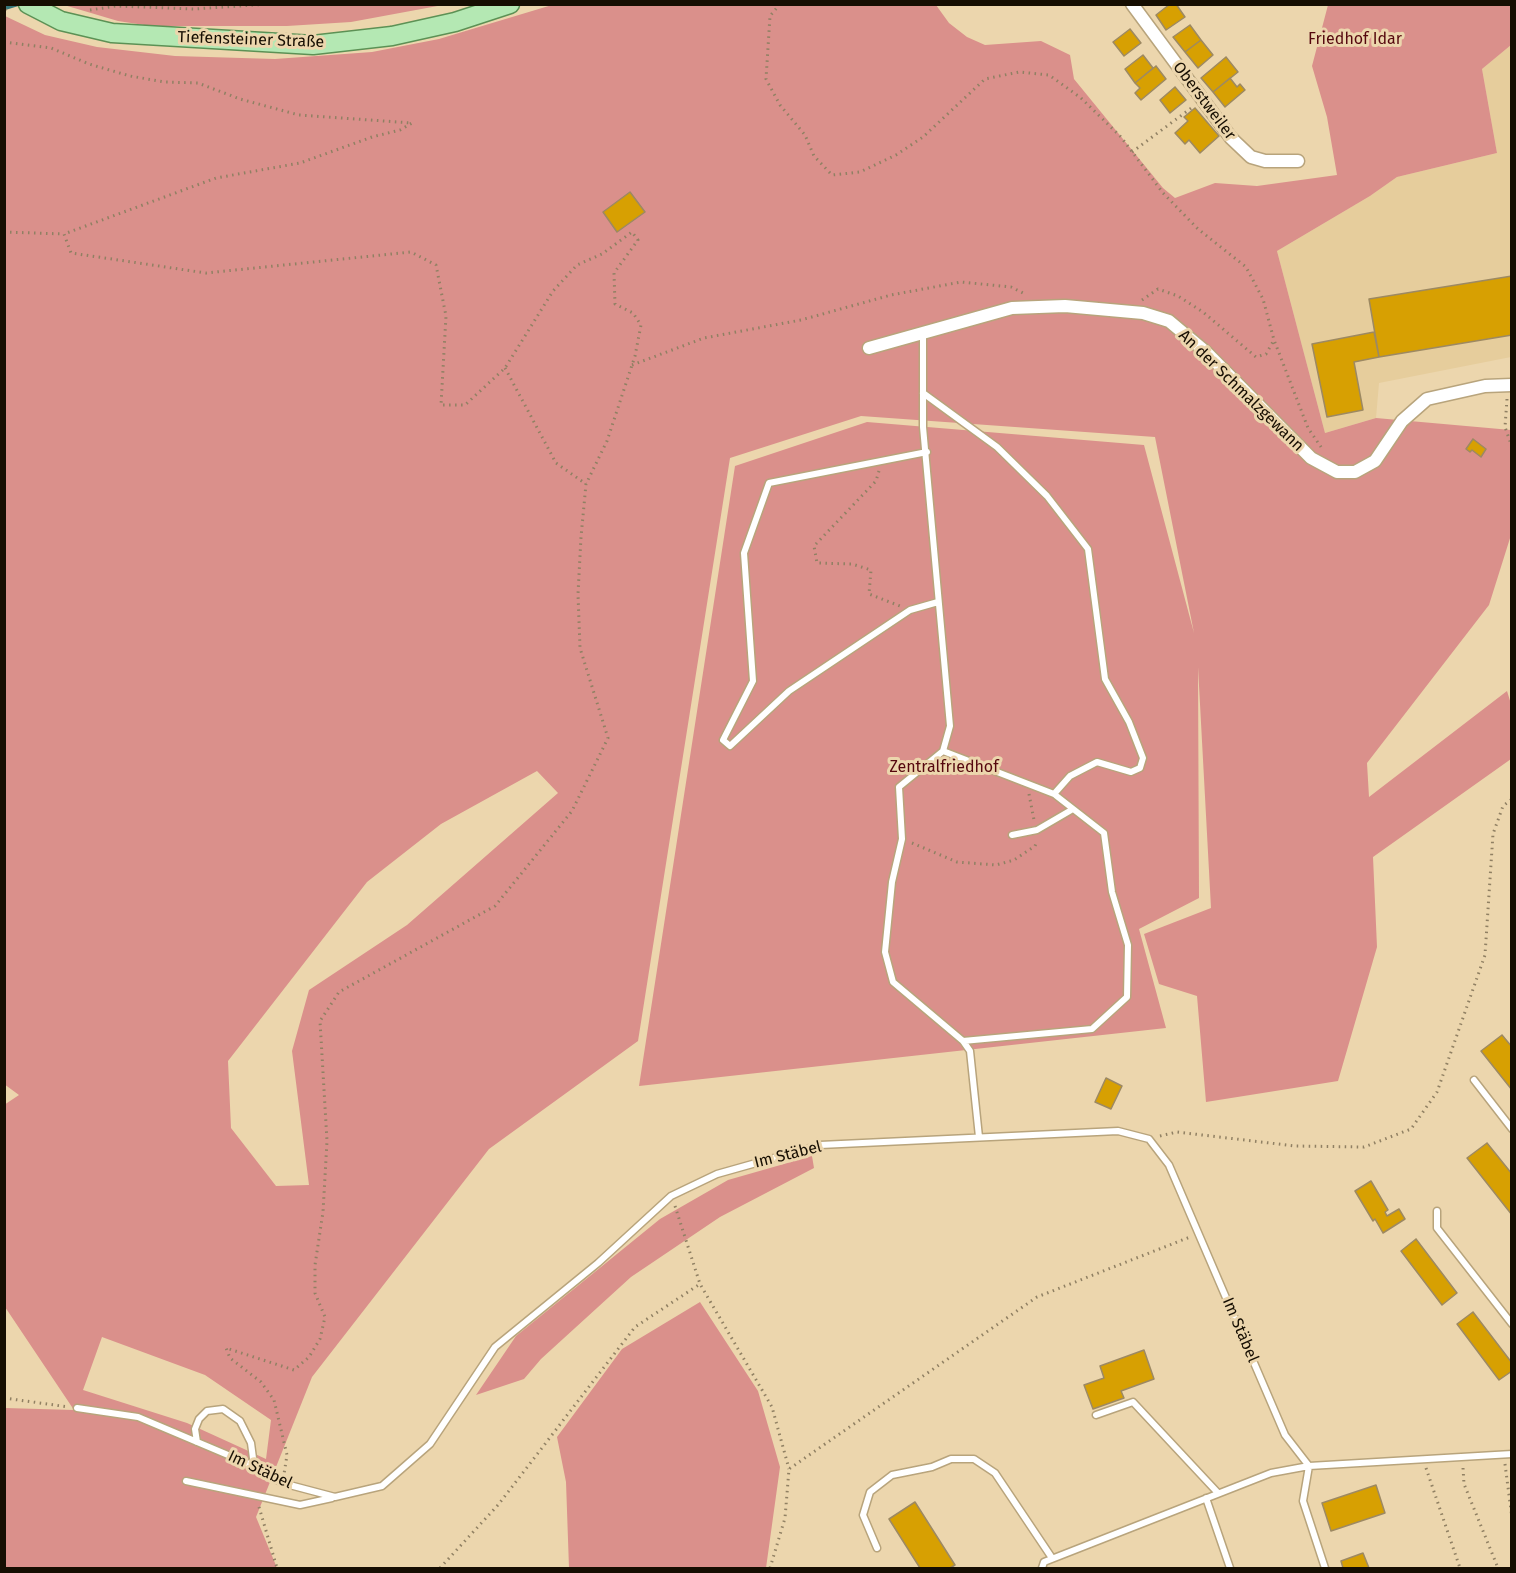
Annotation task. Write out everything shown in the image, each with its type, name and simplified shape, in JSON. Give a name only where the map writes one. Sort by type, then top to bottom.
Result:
[{"type":"main road","name":"Tiefensteiner Straße","points":[[33,7],[62,21],[112,33],[313,45],[392,36],[455,22],[510,4]]},
{"type":"street","name":"Oberstweiler","points":[[1132,4],[1231,138],[1251,157],[1265,161],[1298,161]]},
{"type":"street","name":"An der Schmalzgewann","points":[[869,348],[1012,308],[1051,306],[1143,313],[1169,321],[1206,352],[1311,458],[1337,472]]},
{"type":"street","points":[[1337,472],[1355,472],[1375,461],[1401,421],[1427,399],[1485,386],[1510,385]]},
{"type":"lane","points":[[923,333],[923,427],[950,726],[943,751],[899,787],[902,839],[892,882],[885,952],[893,982],[963,1041],[970,1051],[980,1137]]},
{"type":"lane","points":[[923,393],[997,447],[1047,496],[1088,549],[1105,679],[1129,722],[1143,758],[1140,768],[1131,772],[1097,762],[1070,776],[1054,794]]},
{"type":"lane","points":[[927,452],[769,483],[744,553],[753,681],[723,740],[730,746],[789,691],[910,610],[938,602]]},
{"type":"lane","points":[[943,751],[1054,794],[1104,833],[1112,892],[1128,945],[1126,997],[1092,1029],[963,1041]]},
{"type":"lane","points":[[1012,835],[1037,830],[1073,809]]},
{"type":"lane","points":[[1474,1080],[1512,1129]]},
{"type":"lane","name":"Im Stäbel","points":[[77,1408],[138,1417],[254,1466],[282,1483],[335,1497],[382,1486],[430,1444],[495,1347],[598,1263],[671,1196],[717,1174],[820,1145],[1118,1131],[1149,1139],[1169,1165],[1285,1435],[1309,1466]]},
{"type":"lane","points":[[1437,1211],[1437,1228],[1512,1324]]},
{"type":"lane","points":[[1096,1415],[1133,1402],[1218,1493]]},
{"type":"lane","points":[[198,1442],[195,1429],[199,1419],[207,1411],[223,1409],[240,1421],[251,1443],[254,1466]]},
{"type":"lane","points":[[1042,1569],[1044,1562],[1052,1558],[1271,1473],[1309,1466],[1508,1454]]},
{"type":"lane","points":[[877,1548],[862,1515],[870,1492],[892,1475],[932,1467],[951,1459],[974,1459],[994,1473],[1052,1558]]},
{"type":"lane","points":[[1309,1466],[1304,1501],[1325,1569]]},
{"type":"lane","points":[[186,1481],[300,1504],[335,1497]]},
{"type":"lane","points":[[1206,1498],[1230,1569]]},
{"type":"path","points":[[5,14],[7,4]]},
{"type":"path","points":[[83,12],[116,6],[194,9],[270,4]]},
{"type":"path","points":[[780,4],[770,16],[766,80],[780,105],[805,135],[814,156],[832,175],[860,172],[896,155],[923,137],[985,79],[1019,72],[1048,75],[1081,98],[1121,137],[1163,193],[1246,267],[1263,299],[1274,340],[1308,428],[1337,472]]},
{"type":"path","points":[[4,42],[51,48],[89,64],[130,76],[165,82],[198,83],[240,99],[299,115],[412,123],[400,130],[372,137],[300,163],[216,178],[64,234],[4,232]]},
{"type":"path","points":[[1132,152],[1203,100]]},
{"type":"path","points":[[64,234],[71,253],[206,273],[411,252],[436,265],[446,316],[441,405],[465,405],[505,368],[553,291],[577,265],[602,254],[632,232],[638,240],[614,273],[615,304],[633,313],[641,325],[632,365],[607,441],[586,484],[578,594],[580,648],[608,738],[572,811],[495,906],[339,992],[320,1021],[327,1141],[323,1212],[315,1265],[315,1293],[325,1317],[320,1339],[309,1357],[294,1370],[226,1348],[230,1358],[261,1382],[274,1400],[287,1455],[282,1483]]},
{"type":"path","points":[[632,365],[704,338],[801,320],[891,295],[961,282],[1011,287],[1051,306]]},
{"type":"path","points":[[1143,313],[1142,300],[1158,289],[1178,296],[1203,312],[1256,357],[1266,354],[1274,340]]},
{"type":"path","points":[[505,368],[556,463],[586,484]]},
{"type":"path","points":[[1510,385],[1505,427],[1512,447]]},
{"type":"path","points":[[882,460],[876,481],[814,546],[817,563],[852,564],[871,570],[869,594],[910,610]]},
{"type":"path","points":[[902,839],[957,862],[996,865],[1014,860],[1035,846],[1037,830],[1026,782]]},
{"type":"path","points":[[1149,1139],[1177,1132],[1295,1146],[1364,1147],[1411,1129],[1437,1092],[1485,955],[1493,834],[1503,806],[1512,799]]},
{"type":"path","points":[[671,1196],[700,1284],[772,1407],[789,1469],[785,1518],[770,1569]]},
{"type":"path","points":[[789,1469],[1037,1296],[1198,1234]]},
{"type":"path","points":[[440,1569],[498,1505],[635,1327],[700,1284]]},
{"type":"path","points":[[4,1398],[77,1408]]},
{"type":"path","points":[[1508,1454],[1512,1518]]},
{"type":"path","points":[[1463,1457],[1464,1484],[1498,1569]]},
{"type":"path","points":[[1423,1460],[1460,1569]]},
{"type":"path","points":[[256,1495],[277,1569]]},
{"type":"shaded area","points":[[1511,45],[1511,357],[1379,383],[1376,418],[1325,433],[1277,251],[1370,196],[1397,177],[1497,153],[1482,69]]},
{"type":"green space","points":[[64,5],[443,5],[351,22],[287,26],[151,26],[118,21]]},
{"type":"green space","points":[[552,5],[936,5],[949,23],[967,37],[985,45],[1041,41],[1070,55],[1074,79],[1163,188],[1175,198],[1215,183],[1257,186],[1337,175],[1327,117],[1312,66],[1328,5],[1511,5],[1511,45],[1482,69],[1497,153],[1397,177],[1370,196],[1277,251],[1325,433],[1376,418],[1511,430],[1511,535],[1489,605],[1367,763],[1369,797],[1507,691],[1511,704],[1511,759],[1373,857],[1377,947],[1338,1081],[1206,1102],[1197,996],[1159,984],[1144,934],[1211,908],[1198,667],[1199,898],[1139,929],[1166,1028],[639,1086],[735,466],[867,422],[1144,445],[1194,633],[1155,437],[861,416],[730,458],[638,1041],[489,1149],[312,1377],[256,1517],[277,1568],[5,1568],[5,1408],[74,1410],[5,1307],[4,1105],[19,1095],[4,1084],[5,16],[45,35],[97,47],[175,56],[275,59],[372,52],[439,39]],"holes":[[[537,771],[558,793],[407,925],[309,990],[292,1051],[309,1185],[276,1186],[231,1128],[228,1061],[367,882],[441,824]],[[102,1337],[205,1375],[271,1420],[266,1459],[187,1423],[83,1390]]]},
{"type":"green space","points":[[812,1156],[814,1168],[720,1217],[631,1277],[541,1359],[524,1379],[476,1395],[516,1336],[660,1219],[728,1180]]},
{"type":"green space","points":[[700,1302],[758,1391],[780,1467],[766,1568],[569,1568],[566,1482],[557,1437],[622,1349]]},
{"type":"building","points":[[1170,4],[1176,4],[1185,17],[1166,30],[1156,15]]},
{"type":"building","points":[[1190,25],[1201,40],[1185,52],[1173,37]]},
{"type":"building","points":[[1130,29],[1141,43],[1124,56],[1113,42]]},
{"type":"building","points":[[1201,40],[1213,55],[1198,68],[1185,52]]},
{"type":"building","points":[[1143,55],[1153,68],[1135,83],[1125,69]]},
{"type":"building","points":[[1226,57],[1238,72],[1213,92],[1201,78]]},
{"type":"building","points":[[1156,66],[1166,79],[1141,100],[1135,93],[1140,88],[1135,83]]},
{"type":"building","points":[[1230,78],[1237,87],[1240,84],[1245,90],[1225,107],[1213,92]]},
{"type":"building","points":[[1175,87],[1186,100],[1170,113],[1160,100]]},
{"type":"building","points":[[1195,108],[1219,136],[1200,153],[1189,140],[1185,144],[1175,133],[1188,121],[1184,117]]},
{"type":"building","points":[[630,192],[645,212],[617,232],[603,212]]},
{"type":"building","points":[[1512,276],[1512,335],[1379,357],[1369,299]]},
{"type":"building","points":[[1374,332],[1379,357],[1354,362],[1363,410],[1327,417],[1312,344]]},
{"type":"building","points":[[1473,439],[1486,449],[1481,457],[1472,450],[1470,452],[1466,449]]},
{"type":"building","points":[[1502,1035],[1512,1047],[1512,1090],[1481,1051]]},
{"type":"building","points":[[1106,1078],[1122,1086],[1111,1109],[1095,1102]]},
{"type":"building","points":[[1487,1143],[1512,1174],[1512,1215],[1467,1158]]},
{"type":"building","points":[[1371,1181],[1388,1210],[1385,1212],[1387,1216],[1399,1209],[1405,1219],[1383,1233],[1355,1191]]},
{"type":"building","points":[[1416,1239],[1457,1293],[1442,1305],[1401,1251]]},
{"type":"building","points":[[1473,1312],[1512,1363],[1512,1371],[1499,1380],[1457,1324]]},
{"type":"building","points":[[1144,1350],[1154,1379],[1121,1391],[1124,1398],[1093,1409],[1084,1385],[1104,1378],[1100,1366]]},
{"type":"building","points":[[1376,1485],[1385,1513],[1331,1531],[1322,1503]]},
{"type":"building","points":[[915,1502],[955,1565],[950,1568],[920,1568],[889,1519]]},
{"type":"building","points":[[1363,1553],[1369,1568],[1343,1568],[1341,1561]]},
{"type":"waterway","points":[[4,8],[17,4]]},
{"type":"park label","name":"Friedhof Idar","points":[[1355,40]]},
{"type":"park label","name":"Zentralfriedhof","points":[[944,768]]}]
